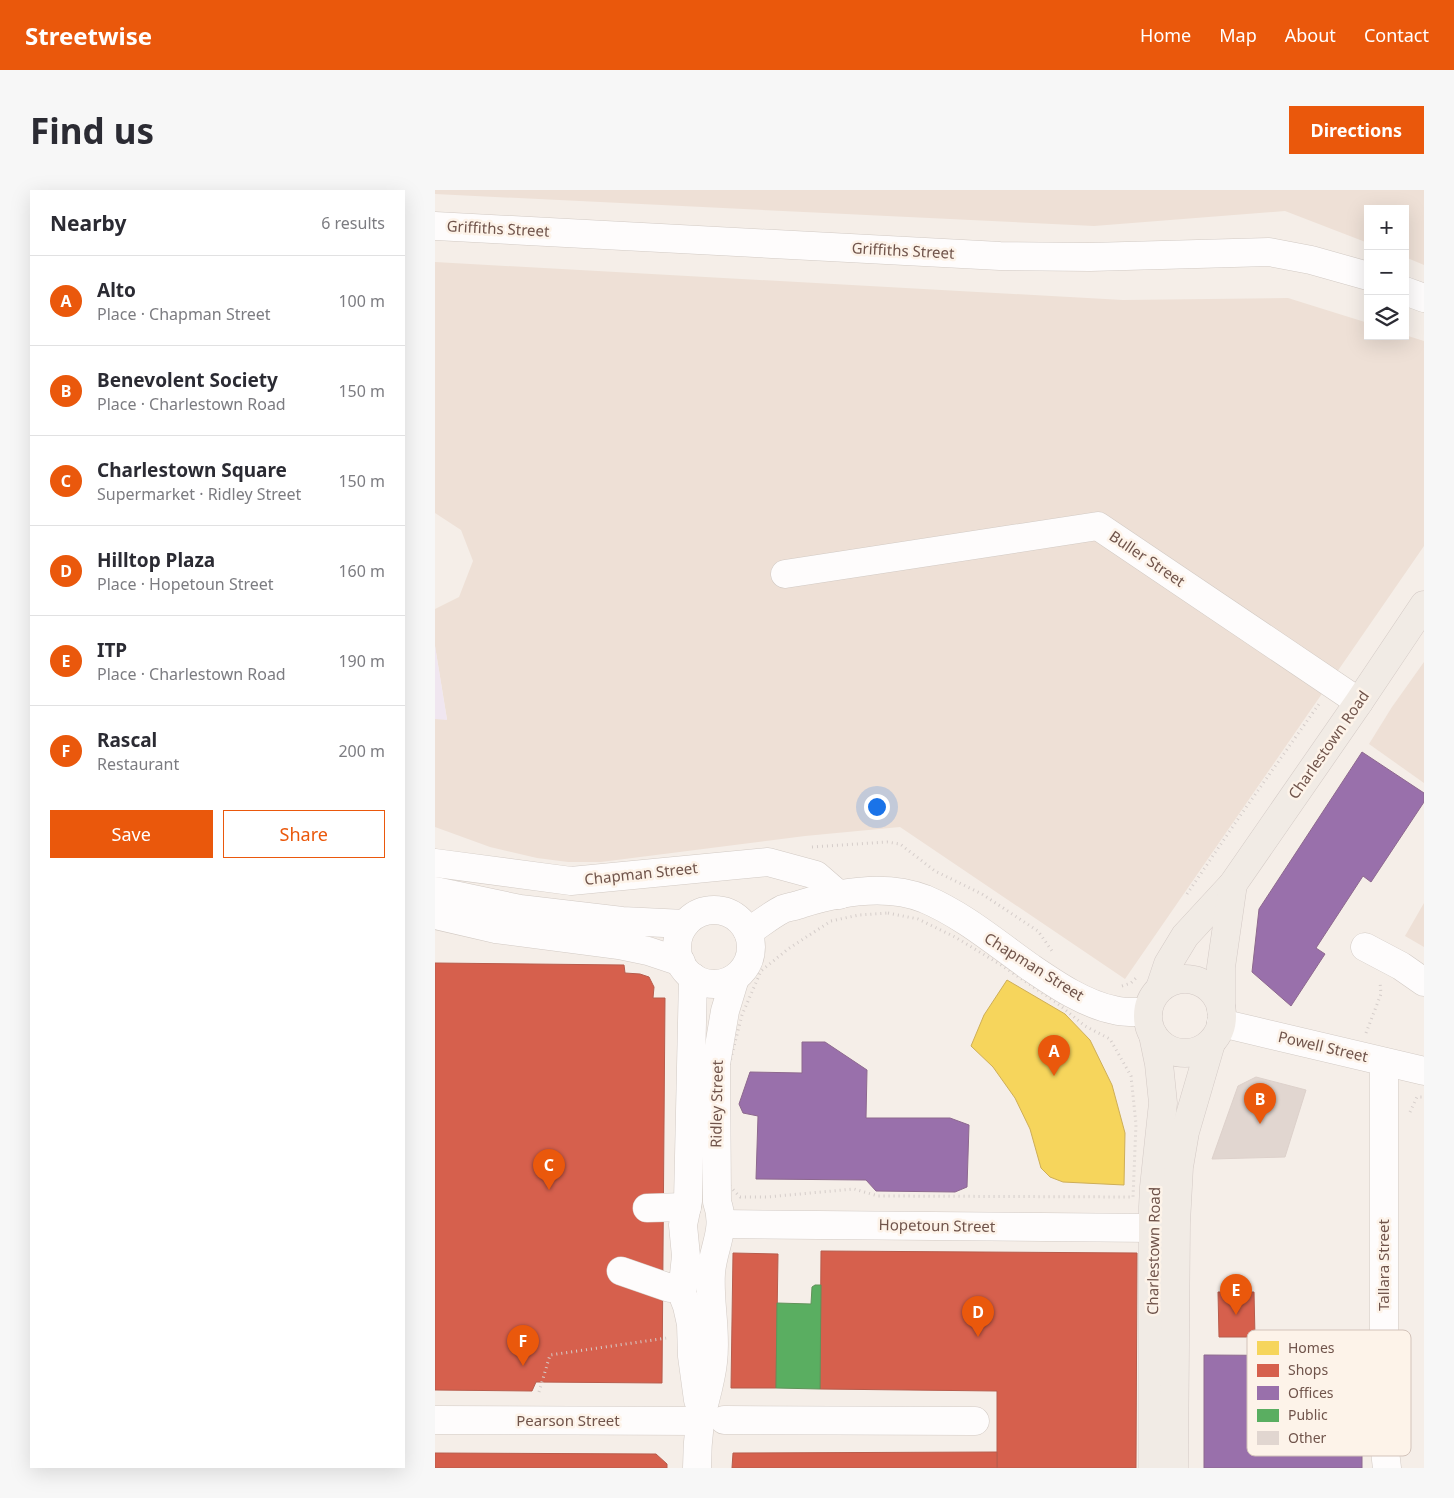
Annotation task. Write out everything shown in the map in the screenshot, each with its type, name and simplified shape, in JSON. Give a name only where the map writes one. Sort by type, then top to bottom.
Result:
[{"type":"main road","name":"Charlestown Road","points":[[1149,982],[1168,964],[1185,936],[1233,884],[1424,605]]},
{"type":"main road","name":"Charlestown Road","points":[[1174,1468],[1176,1223],[1179,1167],[1185,1132],[1218,1026],[1221,967],[1233,884]]},
{"type":"main road","points":[[1185,979],[1197,981],[1209,987],[1217,998],[1218,1026],[1199,1050],[1186,1053],[1173,1051],[1161,1045],[1150,1023],[1151,999],[1149,982],[1185,979]]},
{"type":"main road","name":"Charlestown Road","points":[[1150,1023],[1159,1064],[1163,1103],[1154,1187],[1153,1468]]},
{"type":"street","name":"Griffiths Street","points":[[435,226],[1000,256],[1090,257],[1269,252],[1311,260],[1364,275]]},
{"type":"street","points":[[1409,292],[1424,298]]},
{"type":"street","name":"Buller Street","points":[[785,574],[1098,526],[1359,702]]},
{"type":"street","name":"Chapman Street","points":[[435,863],[571,881],[768,862],[816,875],[839,895]]},
{"type":"street","points":[[435,891],[520,909],[622,921],[685,924]]},
{"type":"street","name":"Chapman Street","points":[[748,932],[783,910],[811,901],[839,895],[888,891],[923,899],[947,910],[1042,975],[1076,995],[1101,1007],[1150,1023]]},
{"type":"street","points":[[435,915],[496,929],[619,945],[648,951],[687,970],[701,982],[710,984],[727,982],[735,978],[747,965],[750,957],[750,940],[742,922],[724,911],[713,910],[693,916],[685,924],[677,944],[678,953],[687,970]]},
{"type":"street","points":[[1365,947],[1401,966],[1424,982]]},
{"type":"street","name":"Ridley Street","points":[[687,970],[688,1204],[683,1225],[686,1256],[682,1290],[691,1324],[692,1356],[712,1420]]},
{"type":"street","name":"Ridley Street","points":[[697,1468],[697,1454],[712,1420],[714,1329],[711,1274],[719,1213],[716,1064],[725,1011],[735,978]]},
{"type":"street","name":"Powell Street","points":[[1218,1026],[1424,1071]]},
{"type":"street","name":"Tallara Street","points":[[1384,1062],[1384,1330]]},
{"type":"street","points":[[647,1208],[688,1204],[703,1197],[719,1213]]},
{"type":"street","name":"Hopetoun Street","points":[[719,1213],[1153,1228]]},
{"type":"street","points":[[621,1271],[670,1288],[682,1290],[690,1298],[705,1298],[712,1294]]},
{"type":"street","name":"Pearson Street","points":[[435,1420],[975,1421]]},
{"type":"street","points":[[711,1468],[712,1420]]},
{"type":"path","points":[[1187,896],[1240,816],[1321,702]]},
{"type":"path","points":[[808,847],[887,842],[900,844],[935,871],[982,894],[1038,931],[1049,945],[1055,958]]},
{"type":"path","points":[[888,913],[918,919],[963,942],[1001,965],[1057,1003],[1085,1026],[1110,1039],[1131,1076],[1136,1124],[1133,1197],[878,1196],[854,1189],[767,1197],[740,1197],[727,1182],[722,1133],[724,1085],[742,1015],[761,971],[788,949],[831,921],[859,915],[888,913]]},
{"type":"path","points":[[1366,1035],[1381,994],[1380,979]]},
{"type":"path","points":[[1120,986],[1149,982]]},
{"type":"path","points":[[539,1392],[550,1355],[670,1338]]},
{"type":"shaded area","points":[[435,190],[1424,190],[1424,265],[1409,259],[1409,205],[1364,205],[1364,241],[1285,211],[1094,226],[435,194]]},
{"type":"shaded area","points":[[435,262],[1123,300],[1288,298],[1364,322],[1364,340],[1409,340],[1409,336],[1424,341],[1424,546],[1125,979],[900,827],[805,836],[601,862],[568,862],[537,858],[490,847],[435,827],[435,719],[447,719],[435,646],[435,609],[459,597],[473,561],[461,530],[435,513]]},
{"type":"shaded area","points":[[435,646],[447,720],[435,719]]},
{"type":"shaded area","points":[[1424,662],[1424,783],[1369,744],[1392,707]]},
{"type":"shaded area","points":[[1424,903],[1424,947],[1405,936]]},
{"type":"building: Homes","points":[[1007,980],[1065,1014],[1090,1040],[1112,1085],[1125,1133],[1124,1185],[1063,1182],[1050,1177],[1041,1168],[1030,1129],[1015,1098],[993,1067],[971,1046],[984,1015]]},
{"type":"building: Shops","points":[[435,963],[624,965],[625,973],[649,977],[654,987],[653,998],[665,998],[662,1383],[536,1382],[532,1391],[435,1390]]},
{"type":"building: Shops","points":[[821,1251],[1137,1253],[1136,1468],[997,1468],[997,1391],[820,1389]]},
{"type":"building: Shops","points":[[733,1253],[778,1254],[776,1388],[731,1388]]},
{"type":"building: Shops","points":[[1218,1292],[1254,1292],[1255,1330],[1247,1330],[1247,1337],[1219,1337]]},
{"type":"building: Shops","points":[[997,1452],[997,1468],[732,1468],[733,1453]]},
{"type":"building: Shops","points":[[435,1453],[656,1454],[667,1464],[667,1468],[435,1468]]},
{"type":"building: Offices","points":[[1362,752],[1424,793],[1424,802],[1371,882],[1363,876],[1316,948],[1325,954],[1291,1006],[1252,972],[1259,909]]},
{"type":"building: Offices","points":[[802,1042],[825,1042],[867,1070],[866,1118],[950,1118],[969,1125],[967,1187],[955,1192],[876,1191],[866,1180],[756,1179],[758,1116],[743,1113],[739,1104],[750,1072],[802,1073]]},
{"type":"building: Offices","points":[[1204,1355],[1247,1355],[1247,1456],[1362,1456],[1362,1468],[1204,1468]]},
{"type":"building: Public","points":[[821,1285],[820,1389],[776,1388],[777,1303],[811,1304],[812,1287]]},
{"type":"building: Other","points":[[1256,1077],[1306,1090],[1285,1157],[1212,1159],[1238,1086]]},
{"type":"place","name":"Alto","points":[[1054,1076]]},
{"type":"place","name":"Benevolent Society","points":[[1260,1124]]},
{"type":"place","name":"Charlestown Square","points":[[549,1190]]},
{"type":"place","name":"ITP","points":[[1236,1315]]},
{"type":"place","name":"Hilltop Plaza","points":[[978,1337]]},
{"type":"place","name":"Rascal","points":[[523,1366]]}]
